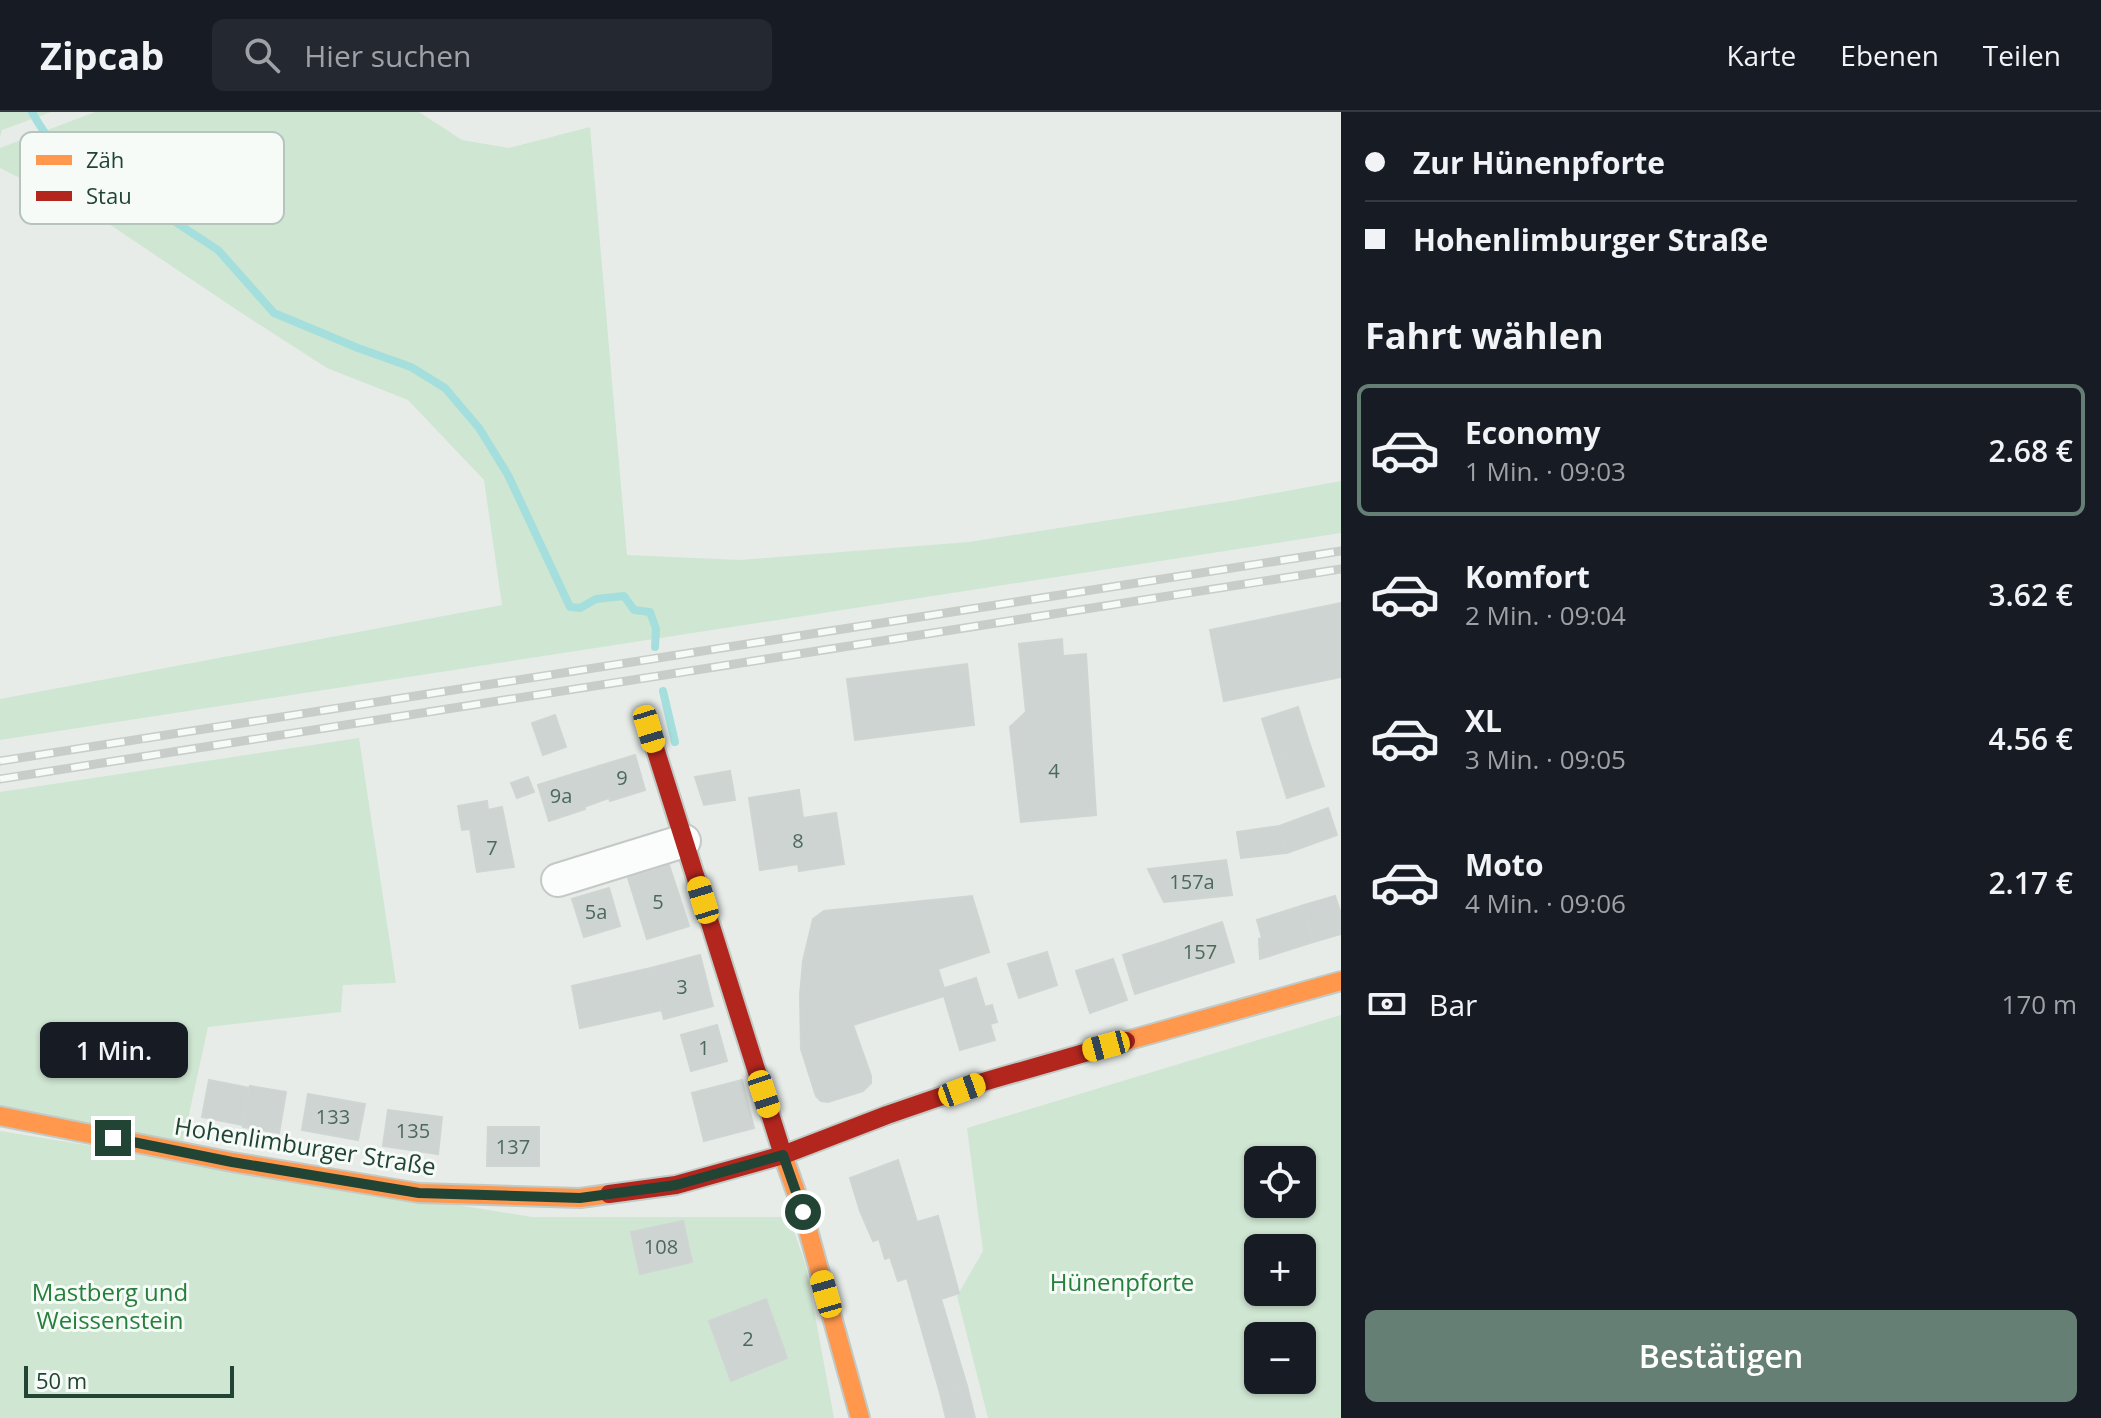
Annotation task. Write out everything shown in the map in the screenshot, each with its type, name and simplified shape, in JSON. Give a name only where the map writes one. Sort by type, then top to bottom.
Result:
[{"type":"main road","points":[[649,729],[803,1212],[860,1418]]},
{"type":"main road","name":"Hohenlimburger Straße","points":[[0,1116],[232,1162],[419,1193],[580,1198],[676,1185],[783,1155],[983,1082],[1341,981]]},
{"type":"street","points":[[558,880],[684,841]]},
{"type":"green space","points":[[0,112],[51,112],[2,130],[0,137]]},
{"type":"green space","points":[[95,112],[419,112],[462,140],[509,148],[590,127],[627,555],[740,560],[969,542],[1341,481],[1341,533],[0,740],[0,699],[502,605],[484,480],[408,400],[327,368],[109,224],[284,224],[284,132],[42,132]]},
{"type":"green space","points":[[20,140],[20,178],[0,168],[0,148]]},
{"type":"green space","points":[[359,738],[396,983],[343,985],[341,1012],[208,1027],[181,1151],[0,1116],[0,792]]},
{"type":"green space","name":"Hünenpforte","points":[[1341,1015],[1341,1418],[988,1418],[957,1296],[983,1251],[967,1128]]},
{"type":"green space","name":"Mastberg und Weissenstein","points":[[0,1131],[532,1217],[789,1217],[806,1266],[834,1418],[0,1418]]},
{"type":"building","points":[[1341,603],[1341,677],[1224,701],[1210,630]]},
{"type":"building","points":[[1062,639],[1063,656],[1086,654],[1096,815],[1021,822],[1010,727],[1026,712],[1019,644]]},
{"type":"building","points":[[967,664],[974,725],[855,740],[847,679]]},
{"type":"building","points":[[1298,707],[1310,745],[1274,757],[1262,719]]},
{"type":"building","points":[[555,715],[566,747],[543,755],[532,723]]},
{"type":"building","points":[[1310,745],[1324,786],[1287,798],[1274,757]]},
{"type":"building","points":[[635,755],[645,790],[610,801],[599,766]]},
{"type":"building","points":[[599,766],[609,798],[584,807],[573,774]]},
{"type":"building","points":[[730,771],[735,800],[704,805],[695,777]]},
{"type":"building","points":[[573,774],[585,809],[549,821],[538,785]]},
{"type":"building","points":[[528,777],[534,792],[517,798],[511,783]]},
{"type":"building","points":[[799,790],[803,818],[836,813],[844,864],[799,871],[798,864],[760,870],[749,798]]},
{"type":"building","points":[[487,801],[488,810],[502,807],[514,867],[477,872],[470,829],[462,830],[458,806]]},
{"type":"building","points":[[1328,808],[1337,835],[1287,853],[1279,826]]},
{"type":"building","points":[[1279,826],[1287,853],[1241,858],[1237,832]]},
{"type":"building","points":[[1226,860],[1232,895],[1164,902],[1148,869]]},
{"type":"building","points":[[669,865],[689,926],[647,939],[628,878]]},
{"type":"building","points":[[609,888],[620,926],[584,937],[572,899]]},
{"type":"building","points":[[972,896],[989,952],[938,969],[944,996],[853,1025],[871,1083],[863,1091],[828,1102],[821,1101],[816,1096],[801,1049],[803,961],[813,919],[824,911]]},
{"type":"building","points":[[1335,896],[1341,914],[1341,934],[1313,942],[1301,906]]},
{"type":"building","points":[[1301,906],[1313,942],[1260,959],[1259,939],[1262,938],[1257,920]]},
{"type":"building","points":[[1222,922],[1234,962],[1178,980],[1166,941]]},
{"type":"building","points":[[1166,941],[1178,980],[1135,994],[1123,955]]},
{"type":"building","points":[[1047,952],[1057,985],[1019,998],[1008,964]]},
{"type":"building","points":[[700,955],[713,1006],[664,1019],[651,968]]},
{"type":"building","points":[[1113,959],[1127,1000],[1090,1013],[1076,971]]},
{"type":"building","points":[[651,968],[662,1010],[580,1028],[572,986]]},
{"type":"building","points":[[976,978],[985,1007],[992,1005],[997,1022],[990,1024],[995,1040],[960,1050],[942,989]]},
{"type":"building","points":[[717,1025],[727,1061],[691,1071],[681,1035]]},
{"type":"building","points":[[209,1080],[250,1088],[243,1125],[202,1117]]},
{"type":"building","points":[[742,1080],[754,1128],[704,1141],[692,1093]]},
{"type":"building","points":[[250,1086],[286,1092],[279,1133],[243,1127]]},
{"type":"building","points":[[308,1094],[365,1104],[358,1140],[302,1130]]},
{"type":"building","points":[[388,1110],[442,1117],[438,1154],[383,1146]]},
{"type":"building","points":[[488,1127],[539,1127],[539,1166],[487,1166]]},
{"type":"building","points":[[898,1160],[917,1222],[938,1216],[959,1293],[941,1299],[967,1386],[940,1393],[907,1278],[898,1281],[890,1257],[885,1259],[879,1239],[873,1241],[850,1178]]},
{"type":"building","points":[[683,1221],[692,1262],[640,1274],[631,1232]]},
{"type":"building","points":[[766,1299],[787,1358],[731,1381],[709,1321]]},
{"type":"building","points":[[967,1386],[975,1418],[946,1418],[940,1393]]},
{"type":"waterway","points":[[32,112],[44,132]]},
{"type":"waterway","points":[[178,224],[218,250],[274,313],[411,367],[445,388],[479,428],[508,475],[570,607],[580,608],[596,599],[624,596],[634,610],[650,612],[656,629],[655,647]]},
{"type":"waterway","points":[[663,691],[675,742]]},
{"type":"railway","points":[[0,761],[1341,551]]},
{"type":"railway","points":[[0,779],[1341,569]]},
{"type":"traffic: slow","points":[[1126,1041],[1341,981]]},
{"type":"traffic: slow","points":[[0,1116],[232,1162],[419,1193],[580,1198],[609,1194]]},
{"type":"traffic: slow","points":[[783,1155],[803,1212],[860,1418]]},
{"type":"traffic: jam","points":[[649,729],[783,1155]]},
{"type":"traffic: jam","points":[[609,1194],[676,1185],[783,1155],[983,1082],[1126,1041]]},
{"type":"route","points":[[113,1138],[232,1162],[419,1193],[580,1198],[676,1185],[783,1155],[803,1212]]}]
